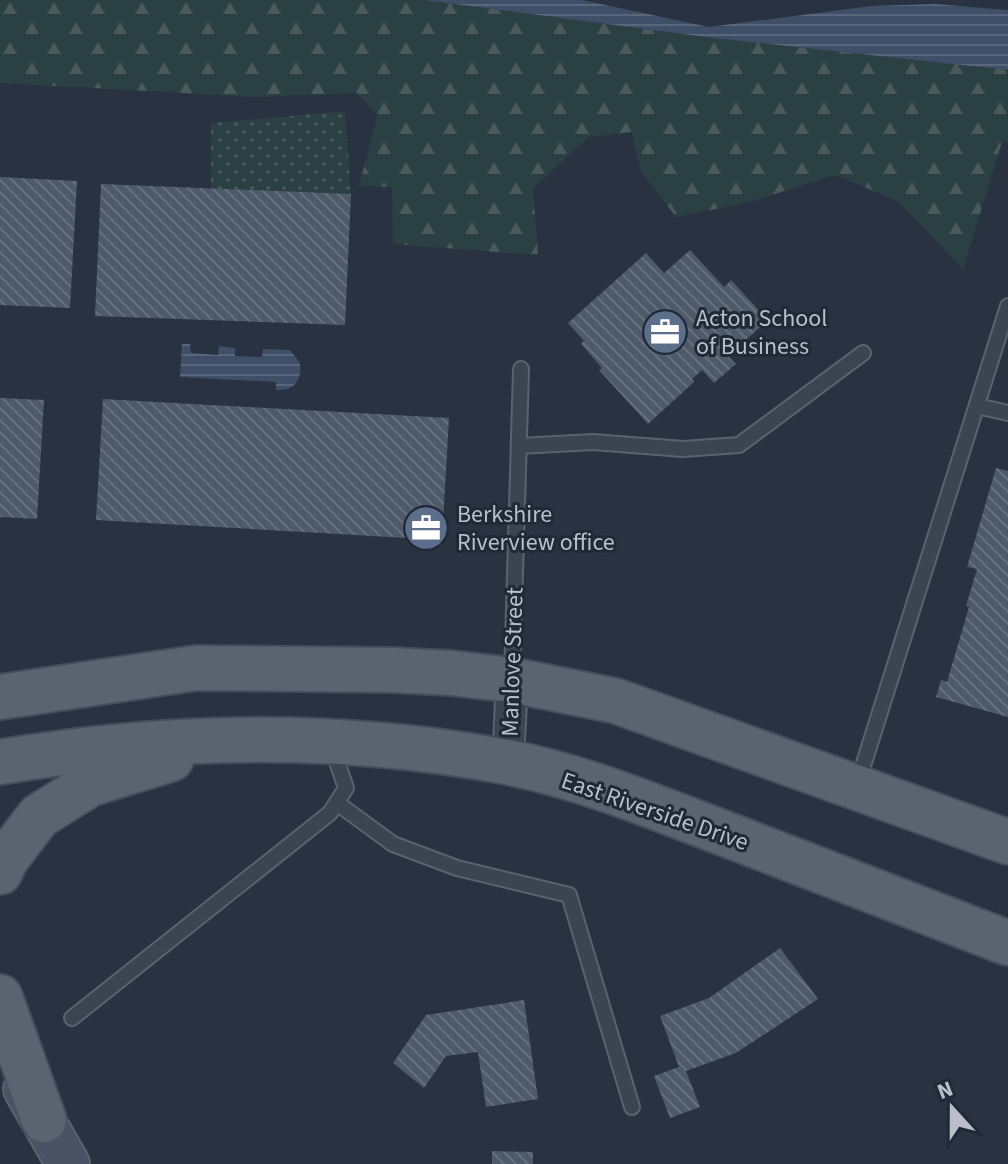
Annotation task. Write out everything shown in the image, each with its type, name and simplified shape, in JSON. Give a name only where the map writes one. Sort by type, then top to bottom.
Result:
[{"type":"main road","points":[[0,697],[196,668],[391,670],[512,680],[616,701],[1008,842]]},
{"type":"main road","points":[[0,872],[6,859],[39,816],[90,784],[233,740]]},
{"type":"main road","name":"East Riverside Drive","points":[[0,762],[122,744],[233,740],[370,744],[508,763],[609,790],[1008,943]]},
{"type":"main road","points":[[0,997],[44,1120]]},
{"type":"main road","points":[[0,1046],[68,1164]]},
{"type":"street","name":"Manlove Street","points":[[508,763],[512,680]]},
{"type":"lane","points":[[856,787],[1008,306]]},
{"type":"lane","points":[[519,446],[593,442],[683,449],[739,445],[863,353]]},
{"type":"lane","name":"Manlove Street","points":[[512,680],[521,369]]},
{"type":"lane","points":[[977,406],[1008,413]]},
{"type":"lane","points":[[72,1018],[330,813],[346,788],[330,743]]},
{"type":"lane","points":[[337,803],[393,844],[457,868],[569,895],[632,1107]]},
{"type":"green space","points":[[0,0],[424,0],[713,38],[1008,70],[1008,143],[1002,142],[963,269],[898,201],[835,175],[746,203],[676,217],[640,170],[632,132],[589,137],[533,188],[538,255],[393,244],[392,187],[359,186],[377,115],[357,93],[256,97],[0,83]]},
{"type":"green space","points":[[345,111],[351,194],[211,189],[211,123]]},
{"type":"water","points":[[424,0],[1008,0],[1008,70],[713,38]]},
{"type":"water","points":[[182,344],[190,344],[191,353],[218,355],[219,346],[235,348],[235,356],[262,357],[263,349],[290,350],[300,363],[300,375],[296,384],[282,390],[276,390],[276,382],[180,377]]},
{"type":"pier","points":[[582,0],[1008,0],[1008,10],[935,4],[871,6],[709,27]]},
{"type":"building","points":[[0,177],[77,181],[70,308],[0,305]]},
{"type":"building","points":[[101,184],[351,194],[345,325],[95,316]]},
{"type":"building","name":"Acton School of Business","points":[[690,250],[724,287],[731,280],[768,320],[728,356],[736,364],[714,383],[702,370],[692,379],[694,382],[648,424],[599,370],[602,368],[568,323],[646,253],[664,273]]},
{"type":"building","points":[[0,398],[44,400],[37,519],[0,517]]},
{"type":"building","points":[[103,399],[449,418],[442,540],[96,520]]},
{"type":"building","points":[[996,468],[1008,471],[1008,717],[936,697],[941,680],[947,682],[969,607],[966,606],[977,569],[967,567]]},
{"type":"building","points":[[780,948],[818,999],[736,1053],[686,1071],[700,1107],[670,1118],[654,1076],[679,1067],[660,1016],[709,998]]},
{"type":"building","points":[[524,1000],[538,1099],[486,1107],[478,1052],[446,1056],[424,1088],[393,1063],[426,1015]]},
{"type":"building","points":[[492,1151],[533,1152],[533,1164],[492,1164]]},
{"type":"place","name":"Acton School of Business","points":[[665,332]]},
{"type":"place","name":"Berkshire Riverview office","points":[[426,528]]}]
